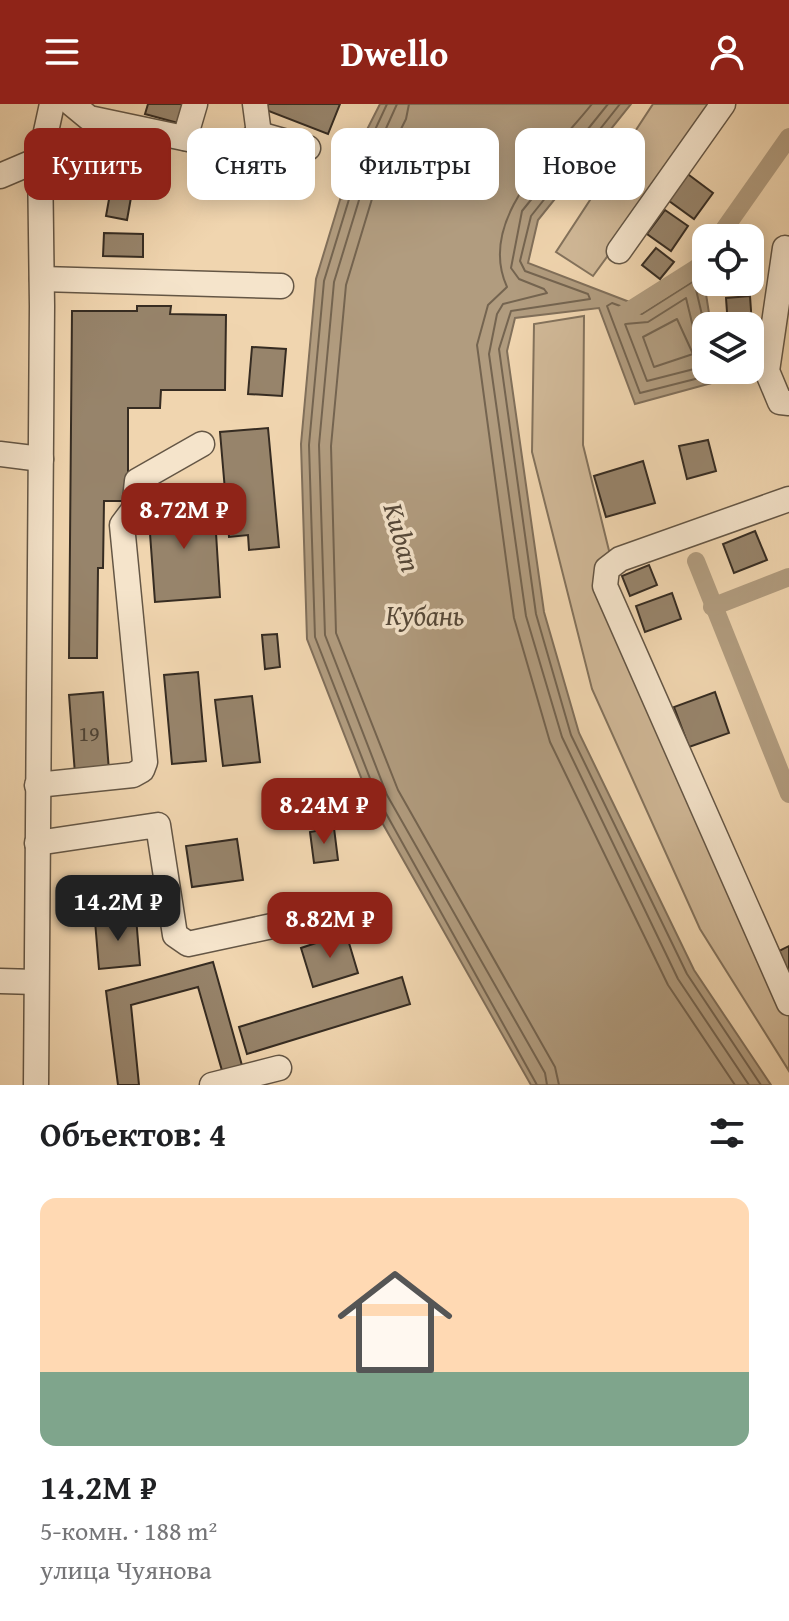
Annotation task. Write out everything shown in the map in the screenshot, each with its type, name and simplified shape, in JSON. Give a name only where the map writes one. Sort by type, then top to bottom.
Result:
[{"type":"street","points":[[47,128],[52,104]]},
{"type":"street","points":[[72,104],[89,118],[185,138],[195,104]]},
{"type":"street","points":[[255,104],[258,128]]},
{"type":"street","points":[[619,251],[723,104]]},
{"type":"street","points":[[0,176],[24,166]]},
{"type":"street","points":[[36,1085],[41,200]]},
{"type":"street","points":[[785,248],[767,371],[780,402],[789,403]]},
{"type":"street","points":[[42,279],[281,286]]},
{"type":"street","points":[[37,785],[133,775],[142,770],[145,762],[122,525],[134,509],[137,481],[202,444]]},
{"type":"street","points":[[0,454],[41,459]]},
{"type":"street","points":[[789,499],[620,559],[607,569],[605,586],[789,1003]]},
{"type":"street","points":[[37,843],[158,825],[175,935],[180,941],[188,944],[286,923]]},
{"type":"street","points":[[0,981],[36,982]]},
{"type":"street","points":[[212,1085],[279,1068]]},
{"type":"shaded area","points":[[653,104],[719,104],[593,276],[556,252],[590,200],[645,200],[645,128],[637,128]]},
{"type":"shaded area","points":[[584,316],[583,445],[632,644],[789,1010],[789,1071],[700,929],[592,689],[532,452],[534,324]]},
{"type":"water","name":"Кубань","points":[[380,104],[631,104],[612,128],[515,128],[515,200],[554,200],[538,220],[528,263],[640,306],[692,268],[692,296],[706,296],[709,312],[692,312],[692,384],[708,384],[635,404],[599,308],[515,318],[507,351],[544,612],[579,733],[694,970],[771,1085],[531,1085],[371,803],[307,639],[301,444],[316,279],[340,200],[499,200],[499,128],[368,128]]},
{"type":"building","points":[[148,104],[183,104],[178,123],[145,114]]},
{"type":"building","points":[[268,104],[340,104],[328,134],[266,110]]},
{"type":"building","points":[[685,172],[713,193],[694,219],[665,198]]},
{"type":"building","points":[[109,200],[131,200],[127,220],[106,216]]},
{"type":"building","points":[[665,210],[688,226],[671,251],[647,234]]},
{"type":"building","points":[[104,233],[143,234],[143,257],[103,256]]},
{"type":"building","points":[[656,248],[674,262],[660,279],[642,265]]},
{"type":"building","points":[[750,296],[751,312],[727,312],[726,298]]},
{"type":"building","points":[[137,306],[171,306],[170,314],[226,315],[225,390],[161,390],[160,408],[128,408],[128,501],[104,501],[103,568],[98,568],[97,658],[69,658],[72,311],[137,311]]},
{"type":"building","points":[[252,347],[286,349],[282,396],[248,394]]},
{"type":"building","points":[[268,428],[279,547],[249,550],[248,535],[229,537],[220,432]]},
{"type":"building","points":[[708,440],[716,471],[687,479],[679,446]]},
{"type":"building","points":[[643,461],[655,503],[606,517],[594,476]]},
{"type":"building","points":[[214,501],[220,597],[155,602],[148,506]]},
{"type":"building","points":[[755,531],[767,560],[734,573],[723,544]]},
{"type":"building","points":[[649,565],[657,585],[630,596],[622,576]]},
{"type":"building","points":[[672,593],[681,619],[645,632],[636,606]]},
{"type":"building","points":[[277,634],[280,667],[265,669],[262,635]]},
{"type":"building","points":[[198,672],[206,761],[172,764],[164,675]]},
{"type":"building","points":[[103,692],[109,771],[75,774],[69,695]]},
{"type":"building","points":[[715,692],[729,733],[689,747],[674,707]]},
{"type":"building","points":[[252,696],[260,762],[223,766],[215,700]]},
{"type":"building","points":[[334,828],[338,860],[314,863],[310,832]]},
{"type":"building","points":[[237,839],[243,880],[192,887],[186,846]]},
{"type":"building","points":[[136,917],[140,965],[99,969],[95,921]]},
{"type":"building","points":[[346,933],[358,973],[313,987],[301,948]]},
{"type":"building","points":[[789,946],[789,970],[787,971],[777,952]]},
{"type":"building","points":[[213,962],[243,1069],[223,1074],[198,987],[131,1005],[139,1085],[118,1085],[106,991]]},
{"type":"building","points":[[402,977],[410,1004],[247,1054],[239,1027]]},
{"type":"waterway","points":[[728,224],[789,137]]},
{"type":"waterway","points":[[622,315],[692,271]]},
{"type":"waterway","points":[[696,561],[789,794]]},
{"type":"waterway","points":[[712,607],[789,577]]},
{"type":"water label","name":"Kuban","points":[[403,537]]}]
